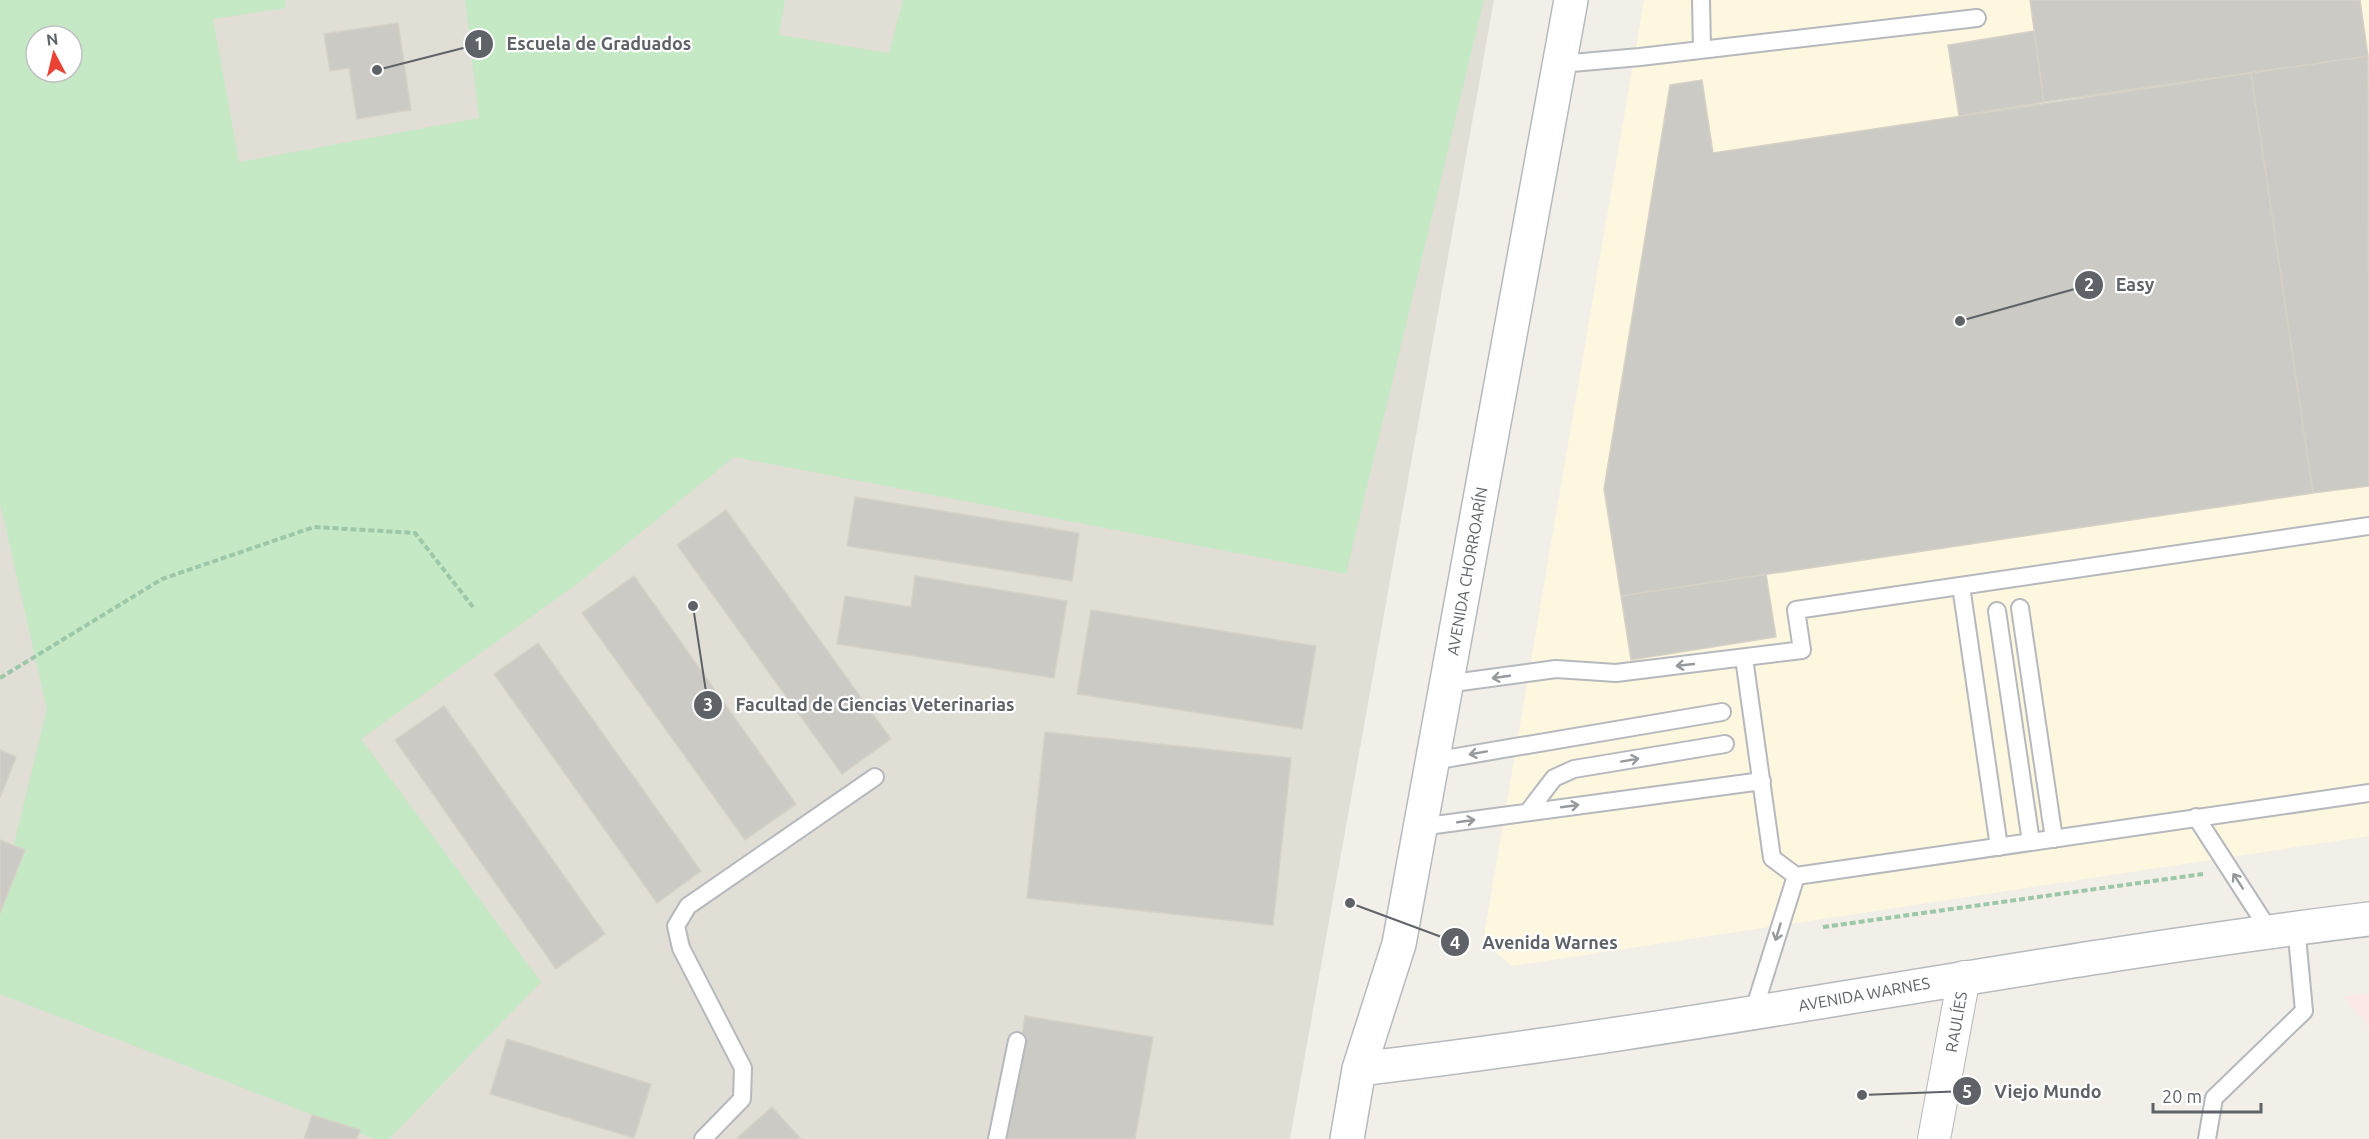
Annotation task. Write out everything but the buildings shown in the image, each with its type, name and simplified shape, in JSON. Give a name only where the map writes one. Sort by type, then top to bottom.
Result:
[{"type":"main road","name":"AVENIDA CHORROARÍN","points":[[1347,1139],[1359,1069],[1399,944],[1571,0]]},
{"type":"main road","name":"AVENIDA WARNES","points":[[1359,1069],[1443,1059],[1753,1013],[1964,977],[2283,928],[2369,919]]},
{"type":"street","name":"RAULÍES","points":[[1934,1139],[1964,977]]},
{"type":"lane","points":[[1701,0],[1702,49]]},
{"type":"lane","points":[[1560,63],[1977,18]]},
{"type":"lane","points":[[1446,684],[1556,669],[1616,673],[1802,650],[1796,610],[2369,526]]},
{"type":"lane","points":[[1961,586],[1999,846]]},
{"type":"lane","points":[[2020,608],[2054,839]]},
{"type":"lane","points":[[1997,611],[2031,842]]},
{"type":"lane","points":[[1744,658],[1772,858],[1796,876],[2369,793]]},
{"type":"lane","points":[[1432,761],[1722,712]]},
{"type":"lane","points":[[1528,812],[1554,778],[1574,769],[1725,744]]},
{"type":"lane","points":[[703,1139],[742,1099],[743,1068],[681,948],[676,926],[688,906],[875,777]]},
{"type":"lane","points":[[1420,827],[1762,781]]},
{"type":"lane","points":[[2196,818],[2230,870],[2283,928],[2304,1011],[2214,1098],[2207,1139]]},
{"type":"lane","points":[[1753,1013],[1796,876]]},
{"type":"lane","points":[[997,1139],[1017,1041]]},
{"type":"path","points":[[0,678],[162,579],[314,527],[415,533],[473,607]]},
{"type":"path","points":[[1823,927],[2230,870]]},
{"type":"shaded area","points":[[0,0],[1494,0],[1290,1139],[0,1139]]},
{"type":"shaded area","points":[[1644,0],[2369,0],[2369,836],[1512,966],[1483,942]]},
{"type":"shaded area","points":[[2369,993],[2369,1026],[2343,997]]},
{"type":"green space","points":[[0,0],[285,0],[286,8],[213,19],[239,162],[479,118],[465,0],[785,0],[779,35],[889,53],[903,0],[1484,0],[1346,574],[734,457],[577,584],[361,739],[541,982],[389,1139],[375,1139],[0,994],[0,901],[47,709],[0,503]]},
{"type":"place","name":"Escuela de Graduados","points":[[377,70]]},
{"type":"place","name":"Easy","points":[[1960,321]]},
{"type":"place","name":"Facultad de Ciencias Veterinarias","points":[[693,606]]},
{"type":"place","name":"Avenida Warnes","points":[[1350,903]]},
{"type":"place","name":"Viejo Mundo","points":[[1862,1095]]}]
